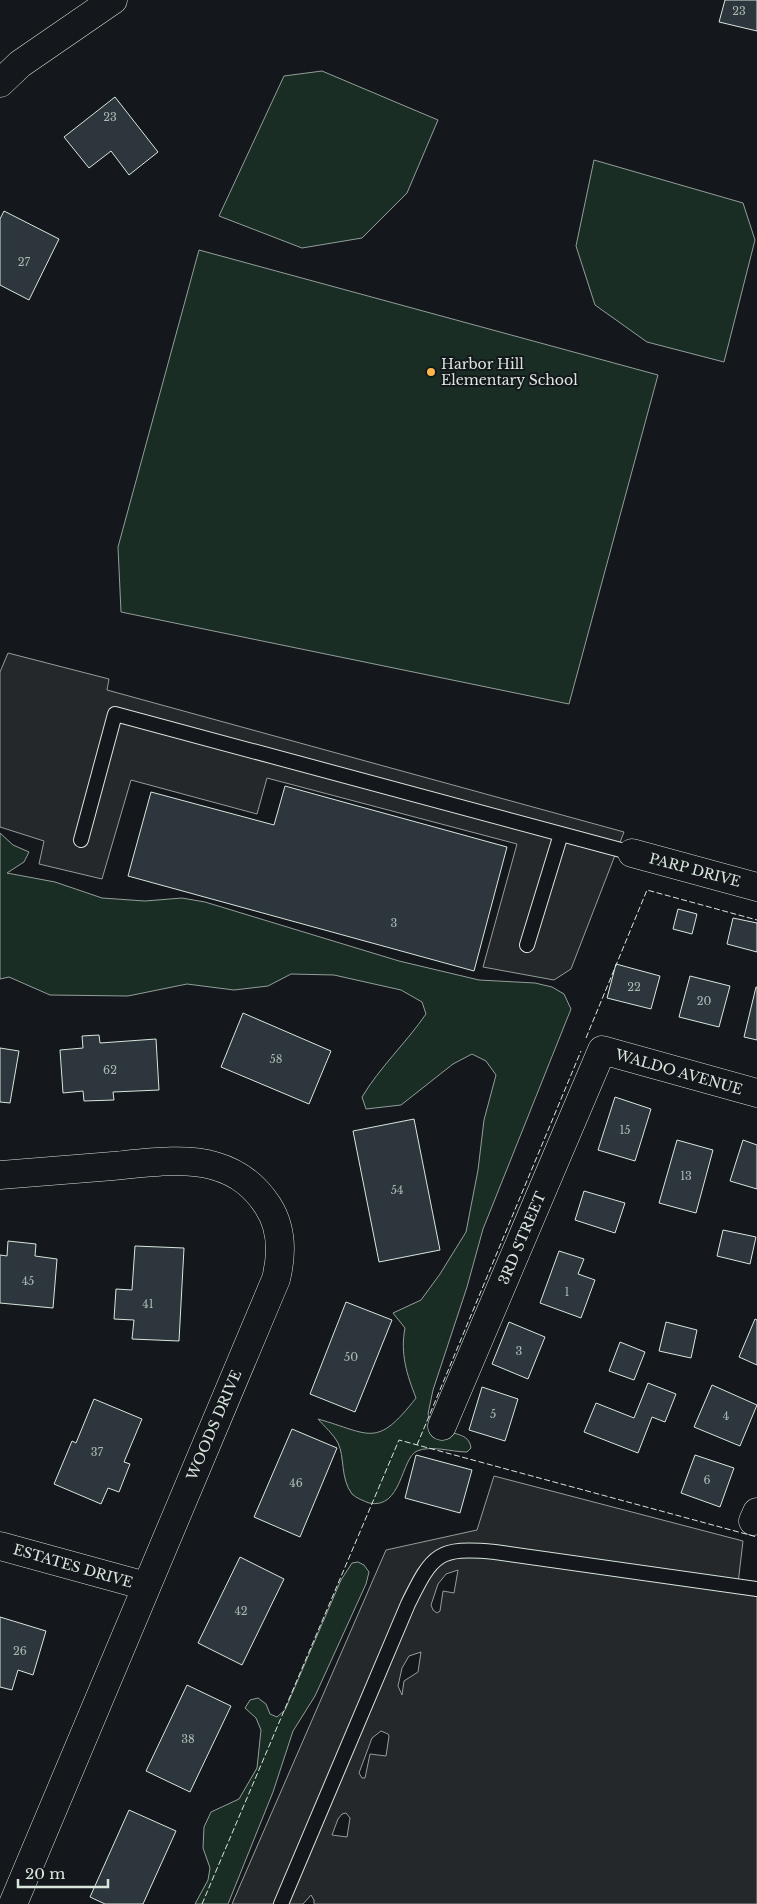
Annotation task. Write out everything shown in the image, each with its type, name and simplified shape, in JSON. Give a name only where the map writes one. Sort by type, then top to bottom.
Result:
[{"type":"street","points":[[0,83],[20,64],[113,0]]},
{"type":"street","name":"PARP DRIVE","points":[[632,853],[757,888]]},
{"type":"street","name":"WALDO AVENUE","points":[[602,1050],[757,1093]]},
{"type":"street","name":"3RD STREET","points":[[442,1426],[602,1050]]},
{"type":"street","name":"WOODS DRIVE","points":[[0,1175],[155,1162],[206,1164],[228,1171],[246,1180],[259,1192],[275,1216],[280,1238],[281,1261],[276,1279],[13,1904]]},
{"type":"street","name":"ESTATES DRIVE","points":[[0,1546],[146,1586]]},
{"type":"lane","points":[[82,840],[115,714],[632,853]]},
{"type":"lane","points":[[527,945],[561,834]]},
{"type":"lane","points":[[281,1904],[408,1604],[421,1577],[440,1556],[450,1551],[465,1549],[495,1552],[757,1589]]},
{"type":"green space","points":[[322,71],[438,120],[407,193],[362,238],[302,248],[219,216],[284,76]]},
{"type":"green space","points":[[594,160],[743,203],[755,240],[724,362],[647,342],[595,305],[576,246]]},
{"type":"green space","points":[[199,250],[658,375],[569,704],[121,612],[118,547]]},
{"type":"green space","points":[[0,833],[13,845],[29,852],[24,862],[7,873],[55,882],[102,898],[145,901],[182,898],[205,902],[399,961],[479,980],[535,983],[552,987],[564,994],[571,1009],[483,1229],[467,1287],[433,1390],[429,1416],[439,1428],[467,1439],[471,1448],[467,1452],[435,1449],[417,1451],[407,1463],[399,1482],[388,1499],[380,1503],[369,1503],[352,1494],[348,1488],[338,1443],[318,1419],[350,1429],[372,1433],[381,1431],[391,1425],[416,1398],[405,1364],[403,1347],[405,1328],[393,1313],[421,1300],[466,1232],[478,1170],[484,1120],[496,1075],[486,1061],[472,1054],[453,1064],[401,1105],[366,1109],[362,1097],[377,1075],[426,1014],[422,1002],[401,990],[334,975],[291,974],[268,986],[234,990],[187,984],[128,996],[50,995],[9,977],[0,979]]},
{"type":"green space","points":[[358,1562],[364,1565],[369,1572],[366,1584],[315,1696],[293,1731],[273,1792],[228,1904],[195,1904],[208,1880],[210,1868],[203,1848],[204,1827],[211,1812],[239,1799],[257,1768],[261,1730],[256,1718],[245,1708],[250,1700],[258,1698],[266,1704],[270,1714],[277,1717],[285,1710],[341,1580],[352,1563]]},
{"type":"shaded area","points":[[8,653],[109,679],[107,690],[624,832],[571,969],[554,980],[483,967],[517,844],[267,778],[257,814],[131,780],[102,879],[39,864],[44,841],[0,827],[0,672]]},
{"type":"shaded area","points":[[494,1476],[743,1541],[737,1592],[757,1595],[757,1904],[314,1904],[311,1895],[303,1904],[232,1904],[386,1550],[477,1530]],"holes":[[[458,1570],[454,1593],[443,1591],[440,1611],[437,1613],[431,1605],[438,1584],[446,1574]],[[421,1652],[418,1672],[404,1681],[402,1695],[398,1686],[402,1668],[409,1656]],[[381,1731],[388,1734],[386,1756],[370,1754],[365,1778],[362,1778],[359,1773],[372,1738]],[[346,1813],[350,1818],[347,1837],[332,1835],[342,1814]]]},
{"type":"building","points":[[725,0],[757,0],[757,31],[719,22]]},
{"type":"building","points":[[115,97],[158,152],[129,175],[111,151],[89,168],[64,137]]},
{"type":"building","points":[[4,211],[59,239],[29,300],[0,285],[0,219]]},
{"type":"building","points":[[285,786],[507,847],[474,971],[128,876],[151,792],[274,825]]},
{"type":"building","points":[[678,909],[697,914],[692,934],[673,929]]},
{"type":"building","points":[[733,918],[757,923],[757,952],[727,944]]},
{"type":"building","points":[[616,964],[660,976],[651,1009],[607,998]]},
{"type":"building","points":[[690,976],[730,986],[719,1027],[679,1017]]},
{"type":"building","points":[[757,987],[757,1040],[744,1037]]},
{"type":"building","points":[[243,1013],[331,1051],[309,1104],[221,1067]]},
{"type":"building","points":[[99,1035],[100,1043],[156,1039],[159,1090],[113,1092],[114,1100],[84,1101],[83,1091],[63,1093],[60,1050],[83,1048],[82,1036]]},
{"type":"building","points":[[0,1048],[19,1051],[10,1103],[0,1102]]},
{"type":"building","points":[[615,1097],[651,1109],[635,1161],[598,1150]]},
{"type":"building","points":[[414,1119],[440,1250],[379,1262],[353,1131]]},
{"type":"building","points":[[677,1140],[713,1150],[696,1213],[659,1203]]},
{"type":"building","points":[[743,1140],[757,1145],[757,1189],[730,1181]]},
{"type":"building","points":[[584,1191],[625,1203],[615,1233],[575,1220]]},
{"type":"building","points":[[723,1230],[756,1237],[750,1264],[717,1256]]},
{"type":"building","points":[[8,1241],[36,1244],[35,1256],[57,1259],[53,1308],[0,1303],[0,1255],[7,1256]]},
{"type":"building","points":[[135,1246],[184,1248],[179,1341],[132,1339],[134,1320],[114,1319],[116,1289],[132,1290]]},
{"type":"building","points":[[559,1251],[584,1259],[578,1274],[595,1280],[581,1318],[540,1303]]},
{"type":"building","points":[[346,1302],[392,1320],[355,1412],[310,1394]]},
{"type":"building","points":[[755,1319],[757,1320],[757,1365],[739,1357]]},
{"type":"building","points":[[509,1322],[545,1337],[528,1379],[492,1364]]},
{"type":"building","points":[[666,1322],[697,1330],[691,1358],[659,1351]]},
{"type":"building","points":[[620,1342],[645,1352],[634,1380],[609,1371]]},
{"type":"building","points":[[648,1383],[676,1394],[665,1422],[652,1417],[638,1453],[584,1432],[596,1403],[634,1418]]},
{"type":"building","points":[[712,1385],[757,1405],[740,1446],[694,1427]]},
{"type":"building","points":[[482,1387],[518,1399],[505,1441],[469,1430]]},
{"type":"building","points":[[94,1399],[142,1419],[124,1462],[130,1464],[119,1492],[108,1488],[101,1504],[54,1484],[72,1441],[76,1443]]},
{"type":"building","points":[[292,1429],[337,1448],[300,1537],[254,1517]]},
{"type":"building","points":[[416,1455],[472,1470],[460,1513],[405,1498]]},
{"type":"building","points":[[695,1455],[734,1468],[720,1507],[681,1493]]},
{"type":"building","points":[[240,1557],[284,1579],[242,1665],[198,1643]]},
{"type":"building","points":[[0,1617],[46,1631],[33,1675],[18,1670],[12,1690],[0,1687]]},
{"type":"building","points":[[187,1685],[231,1706],[190,1792],[146,1771]]},
{"type":"building","points":[[129,1810],[176,1831],[143,1904],[105,1904],[90,1897]]},
{"type":"fence","points":[[586,1038],[647,890],[757,920]]},
{"type":"fence","points":[[417,1445],[581,1051]]},
{"type":"fence","points":[[202,1904],[399,1440],[757,1537]]},
{"type":"place","name":"Harbor Hill Elementary School","points":[[431,372]]}]
